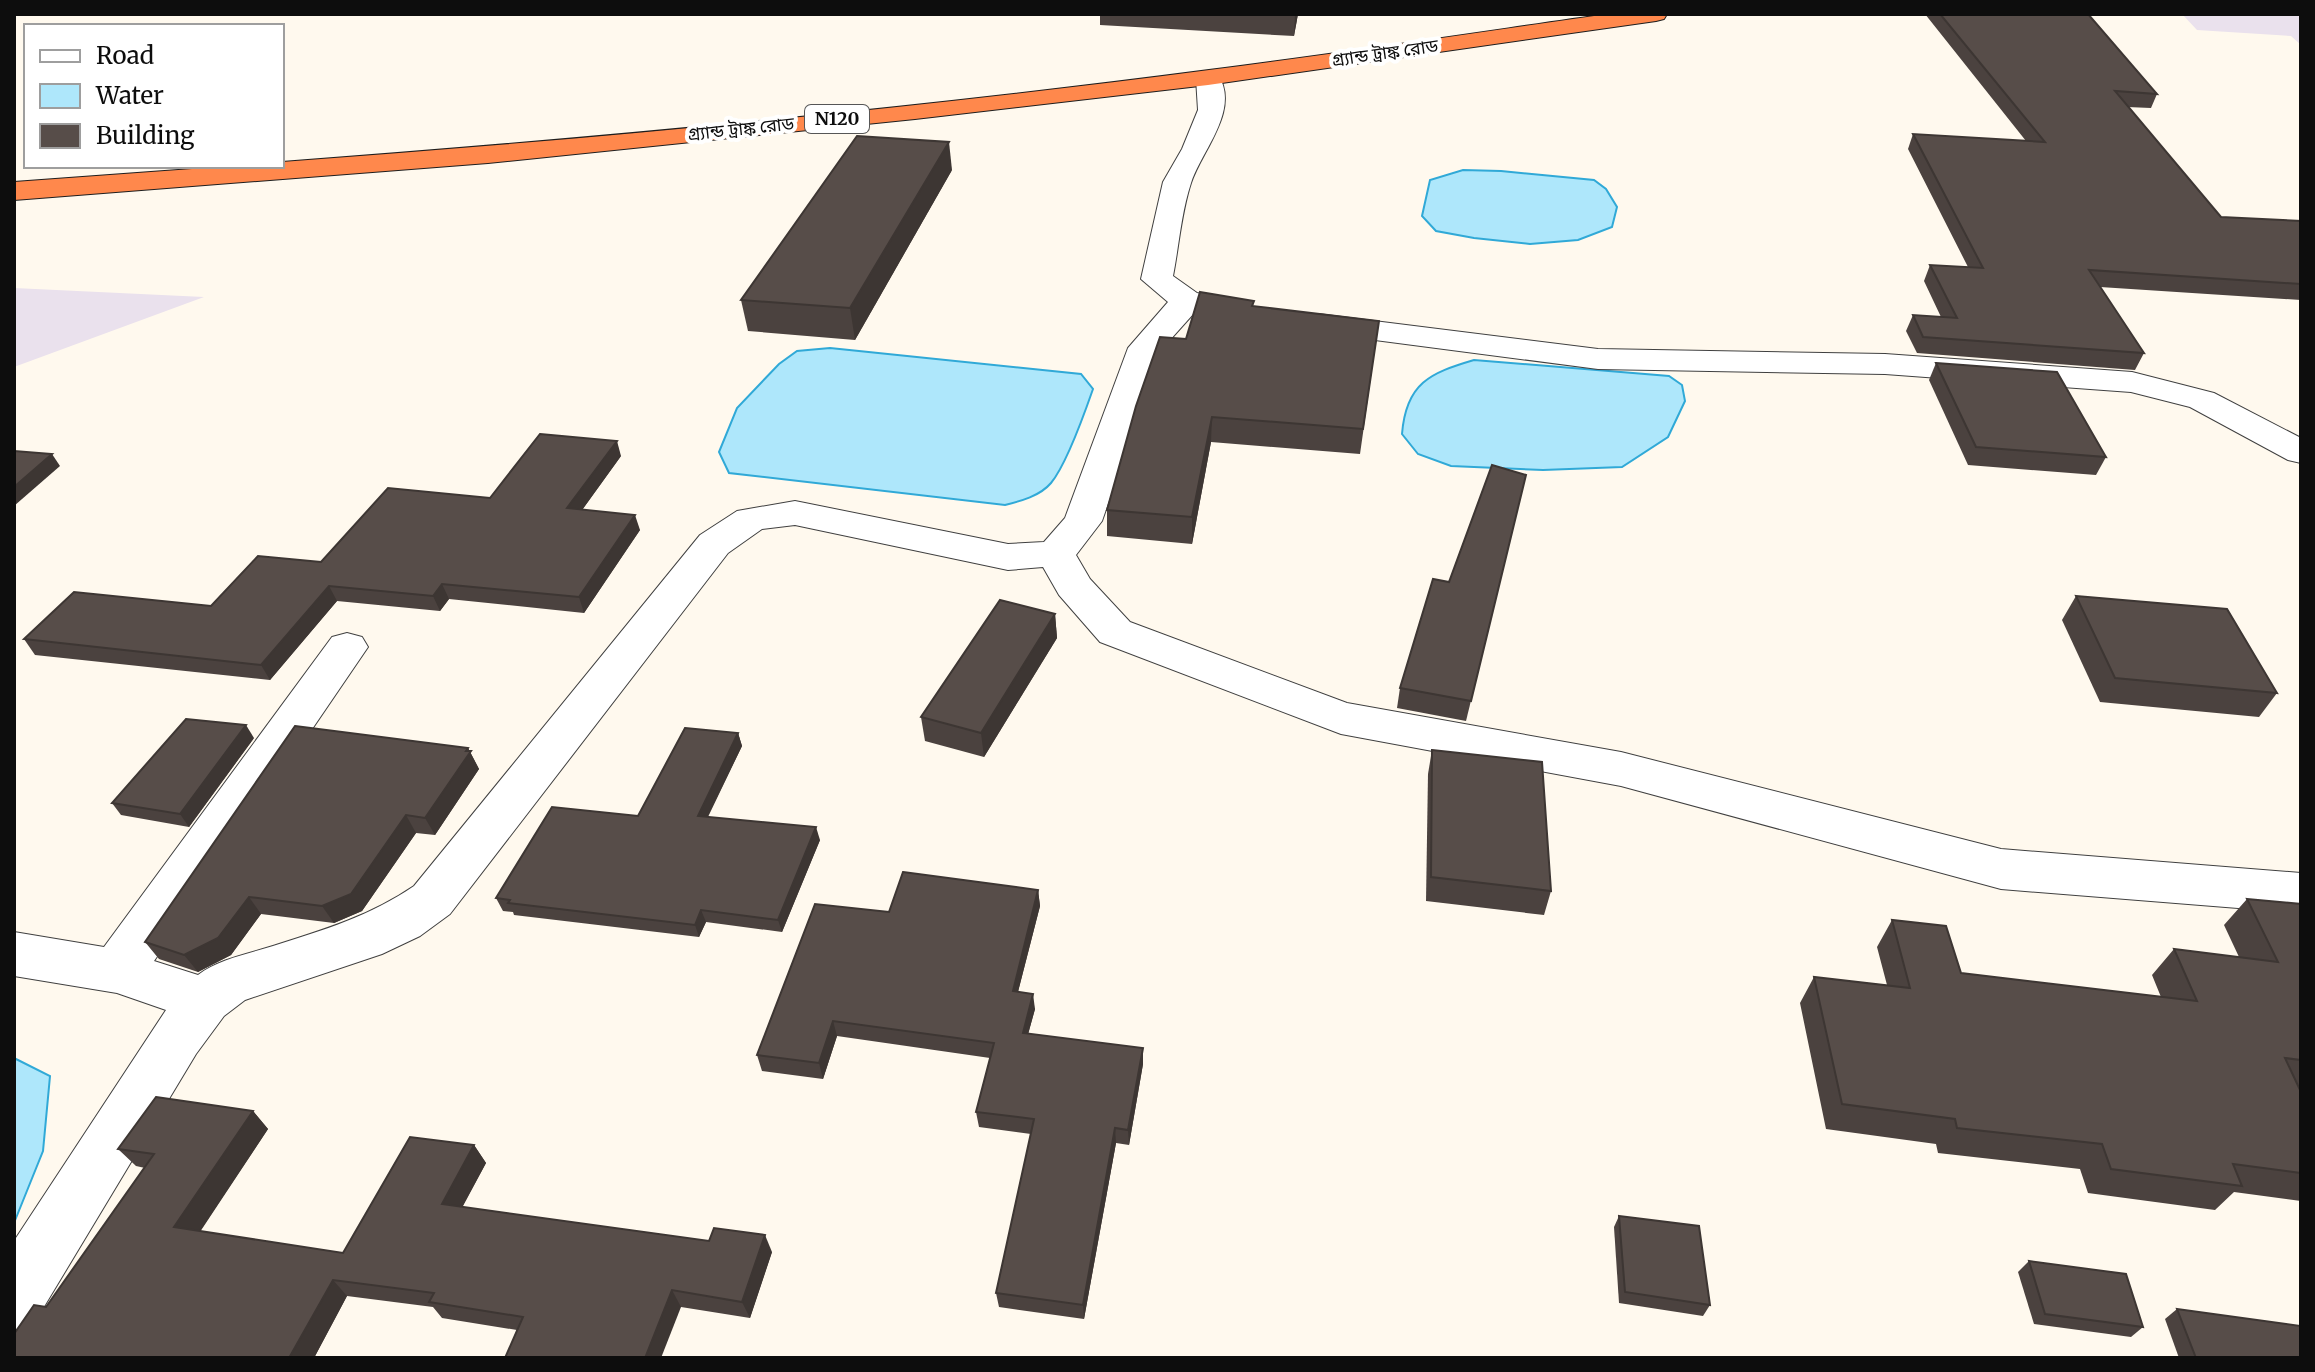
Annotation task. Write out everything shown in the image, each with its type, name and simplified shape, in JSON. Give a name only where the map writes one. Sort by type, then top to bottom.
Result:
[{"type":"highway","name":"গ্র্যান্ড ট্রাঙ্ক রোড","points":[[14,191],[488,155],[1208,78],[1656,14]]},
{"type":"street","points":[[1208,78],[1211,110],[1196,149],[1177,182],[1157,279],[1187,301],[1247,312]]},
{"type":"street","points":[[14,1298],[177,1037],[205,1000],[227,983],[364,939],[402,921],[432,900],[714,544],[751,519],[795,513],[1008,557],[1056,554],[1083,521],[1145,348],[1187,301]]},
{"type":"street","points":[[1293,320],[1598,359],[1885,364],[2132,382],[2202,400],[2301,452]]},
{"type":"street","points":[[1056,554],[1073,586],[1115,632],[1341,718],[1621,769],[2001,869],[2301,893]]},
{"type":"street","points":[[117,971],[347,647]]},
{"type":"street","points":[[14,954],[117,971],[205,1000]]},
{"type":"shaded area","points":[[2182,14],[2301,14],[2301,45],[2291,36],[2197,30]]},
{"type":"shaded area","points":[[14,288],[204,297],[14,367]]},
{"type":"water","points":[[1463,170],[1594,180],[1606,189],[1617,207],[1612,227],[1578,240],[1530,244],[1436,231],[1422,216],[1430,180]]},
{"type":"water","points":[[830,348],[1081,374],[1093,389],[1069,451],[1051,483],[1036,495],[1005,505],[729,473],[719,452],[737,408],[779,364],[797,351]]},
{"type":"water","points":[[1474,360],[1669,376],[1682,385],[1685,401],[1668,437],[1622,467],[1543,470],[1451,466],[1418,454],[1402,434],[1404,417],[1415,392],[1433,376]]},
{"type":"water","points":[[14,1058],[50,1076],[43,1151],[14,1223]]},
{"type":"building","points":[[1940,14],[2088,14],[2157,94],[2115,91],[2221,217],[2301,221],[2301,284],[2089,270],[2144,353],[1923,337],[1913,315],[1957,318],[1930,265],[1983,268],[1913,134],[2045,142]]},
{"type":"building","points":[[857,136],[949,142],[850,308],[741,300]]},
{"type":"building","points":[[1200,292],[1254,301],[1252,306],[1379,321],[1363,429],[1212,417],[1192,517],[1107,510],[1136,406],[1160,337],[1186,339]]},
{"type":"building","points":[[1936,363],[2057,372],[2106,457],[1976,447]]},
{"type":"building","points":[[540,434],[617,441],[567,508],[635,515],[579,597],[442,584],[433,596],[329,586],[261,665],[24,639],[74,592],[211,606],[258,556],[321,562],[388,488],[490,498]]},
{"type":"building","points":[[14,451],[52,454],[14,487]]},
{"type":"building","points":[[1492,465],[1526,475],[1471,701],[1400,688],[1433,579],[1449,582]]},
{"type":"building","points":[[2076,596],[2227,609],[2277,693],[2115,678]]},
{"type":"building","points":[[1000,600],[1055,614],[981,733],[921,717]]},
{"type":"building","points":[[186,719],[246,725],[180,814],[112,803]]},
{"type":"building","points":[[295,726],[468,748],[466,751],[471,751],[425,818],[406,815],[351,894],[322,906],[249,897],[218,938],[184,955],[145,942]]},
{"type":"building","points":[[685,728],[738,733],[698,816],[816,827],[778,920],[701,910],[695,925],[508,903],[510,900],[496,898],[552,807],[638,816]]},
{"type":"building","points":[[1432,750],[1542,762],[1551,891],[1431,877]]},
{"type":"building","points":[[903,872],[1038,890],[1013,991],[1033,994],[1023,1033],[1143,1048],[1128,1130],[1115,1128],[1083,1305],[996,1293],[1034,1119],[976,1112],[994,1043],[833,1021],[819,1063],[757,1055],[815,904],[889,912]]},
{"type":"building","points":[[2247,899],[2301,904],[2301,1060],[2285,1058],[2301,1092],[2301,1173],[2233,1164],[2242,1186],[2111,1169],[2102,1144],[1957,1128],[1955,1119],[1842,1104],[1814,977],[1910,988],[1892,920],[1946,926],[1961,973],[2197,1001],[2174,949],[2278,962]]},
{"type":"building","points":[[156,1097],[253,1111],[174,1227],[343,1253],[410,1137],[474,1145],[442,1204],[709,1241],[714,1228],[765,1235],[742,1302],[672,1290],[645,1358],[505,1358],[523,1317],[429,1302],[434,1293],[333,1280],[289,1358],[14,1358],[14,1334],[34,1305],[46,1307],[154,1154],[118,1149]]},
{"type":"building","points":[[1619,1216],[1699,1226],[1710,1305],[1625,1292]]},
{"type":"building","points":[[2029,1261],[2126,1274],[2143,1327],[2045,1314]]},
{"type":"building","points":[[2177,1309],[2301,1326],[2301,1358],[2196,1358]]}]
